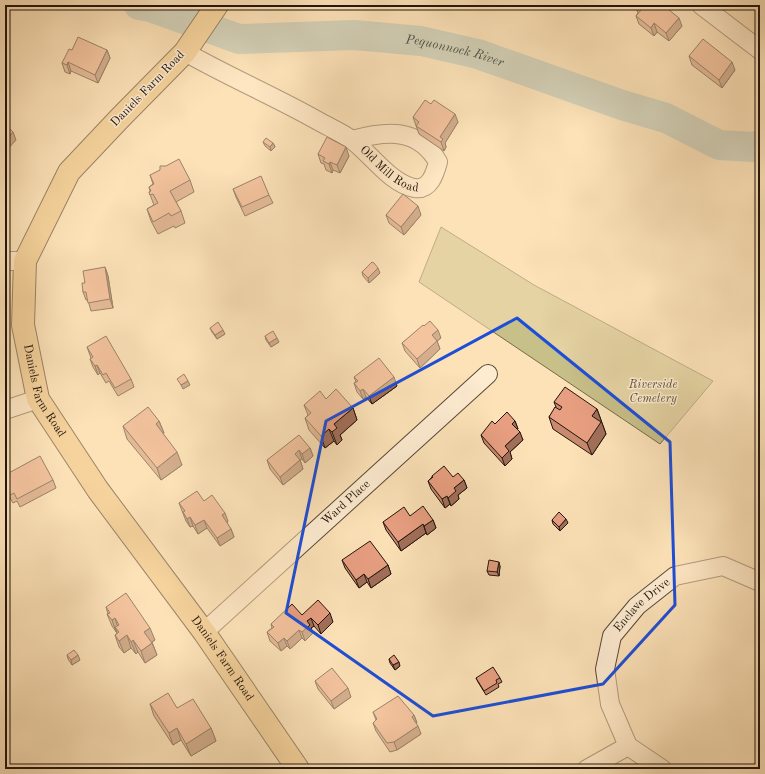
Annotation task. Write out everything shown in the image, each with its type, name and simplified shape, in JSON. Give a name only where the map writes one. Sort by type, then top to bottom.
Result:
[{"type":"main road","name":"Daniels Farm Road","points":[[214,9],[188,48],[69,172],[15,261],[23,326],[38,399],[98,490],[204,632],[298,769]]},
{"type":"street","points":[[701,5],[760,50]]},
{"type":"street","name":"Old Mill Road","points":[[188,48],[217,70],[282,100],[352,140]]},
{"type":"street","name":"Ward Place","points":[[204,632],[488,374]]},
{"type":"street","points":[[5,410],[38,399]]},
{"type":"street","name":"Enclave Drive","points":[[628,746],[610,704],[605,669],[612,636],[637,606],[675,576],[723,566],[760,582]]},
{"type":"street","points":[[587,769],[628,746],[662,769]]},
{"type":"highlighted area","points":[[517,318],[670,442],[675,605],[603,684],[433,716],[286,613],[326,421]]},
{"type":"green space","name":"Riverside Cemetery","points":[[441,227],[534,285],[713,381],[660,444],[419,282]]},
{"type":"building","points":[[635,5],[663,5],[679,18],[666,33],[654,23],[651,28],[636,16],[641,10]]},
{"type":"building","points":[[78,37],[107,50],[95,75],[68,62],[67,65],[62,63],[69,49],[72,50]]},
{"type":"building","points":[[703,39],[732,62],[719,80],[689,56]]},
{"type":"building","points":[[425,100],[431,104],[434,100],[455,114],[440,137],[443,139],[441,142],[416,126],[419,122],[413,117]]},
{"type":"building","points":[[5,124],[13,132],[5,141]]},
{"type":"building","points":[[327,137],[346,147],[337,165],[330,162],[329,164],[323,161],[325,158],[318,154]]},
{"type":"building","points":[[266,138],[273,143],[270,147],[263,142]]},
{"type":"building","points":[[179,159],[190,180],[170,191],[181,211],[171,216],[169,213],[153,222],[147,209],[158,203],[153,194],[150,195],[149,192],[151,191],[149,187],[154,184],[150,175],[160,170],[160,166],[166,166]]},
{"type":"building","points":[[261,176],[269,195],[242,207],[233,189]]},
{"type":"building","points":[[403,194],[418,206],[401,227],[386,215]]},
{"type":"building","points":[[372,262],[378,268],[368,278],[362,272]]},
{"type":"building","points":[[105,267],[110,299],[88,303],[86,292],[83,292],[82,283],[85,283],[83,271]]},
{"type":"building","points":[[430,321],[438,330],[432,335],[437,341],[417,359],[402,343]]},
{"type":"building","points":[[218,322],[223,330],[215,335],[210,328]]},
{"type":"building","points":[[273,331],[277,338],[269,343],[265,336]]},
{"type":"building","points":[[106,336],[131,379],[115,388],[106,373],[103,375],[97,365],[95,366],[90,359],[93,357],[87,347]]},
{"type":"building","points":[[379,358],[394,377],[369,396],[363,389],[360,391],[354,383],[358,381],[354,377]]},
{"type":"building","points":[[184,374],[188,381],[181,385],[177,379]]},
{"type":"building","points":[[565,387],[597,409],[592,416],[601,422],[587,443],[549,417],[555,407],[560,410],[562,407],[554,402]]},
{"type":"building","points":[[336,389],[353,408],[334,424],[337,428],[332,432],[329,429],[321,436],[305,418],[311,413],[304,405],[320,391],[326,399]]},
{"type":"building","points":[[148,407],[159,421],[156,424],[177,452],[157,468],[123,426]]},
{"type":"building","points":[[507,412],[515,421],[512,424],[520,432],[505,446],[509,451],[502,458],[481,435],[492,421],[495,424]]},
{"type":"building","points":[[299,435],[310,448],[302,454],[299,450],[295,454],[300,460],[280,477],[267,460]]},
{"type":"building","points":[[40,456],[53,480],[17,499],[14,493],[10,495],[5,486],[9,484],[5,475]]},
{"type":"building","points":[[444,466],[453,477],[458,473],[464,480],[454,488],[456,491],[448,498],[447,496],[442,499],[428,481]]},
{"type":"building","points":[[197,491],[204,501],[212,495],[225,513],[222,515],[231,529],[217,538],[204,520],[195,525],[190,517],[187,519],[183,512],[185,511],[179,503]]},
{"type":"building","points":[[423,506],[433,520],[424,526],[423,524],[398,542],[383,522],[404,507],[410,516]]},
{"type":"building","points":[[559,512],[566,519],[559,527],[552,520]]},
{"type":"building","points":[[370,541],[388,565],[368,579],[364,574],[356,580],[342,560]]},
{"type":"building","points":[[489,560],[499,562],[497,572],[487,571]]},
{"type":"building","points":[[126,593],[150,628],[144,632],[152,643],[141,651],[133,640],[131,642],[127,635],[119,641],[115,635],[119,632],[115,627],[119,625],[115,618],[112,620],[107,614],[110,613],[106,607]]},
{"type":"building","points":[[318,600],[330,613],[318,625],[311,618],[307,621],[310,625],[302,632],[299,630],[287,641],[284,638],[278,643],[267,632],[274,627],[271,624],[292,604],[302,615]]},
{"type":"building","points":[[74,650],[78,655],[71,660],[67,655]]},
{"type":"building","points":[[394,655],[399,662],[393,665],[389,659]]},
{"type":"building","points":[[493,667],[500,678],[496,680],[497,683],[484,691],[476,678]]},
{"type":"building","points":[[332,668],[348,688],[331,701],[315,681]]},
{"type":"building","points":[[168,693],[177,708],[193,699],[211,728],[186,744],[177,728],[169,733],[150,704]]},
{"type":"building","points":[[398,696],[414,715],[412,717],[418,726],[394,742],[387,743],[373,723],[377,719],[373,712]]},
{"type":"waterway","name":"Pequonnock River","points":[[139,5],[150,7],[239,39],[354,35],[421,41],[478,54],[622,105],[666,118],[719,145],[753,147],[760,145]]}]
